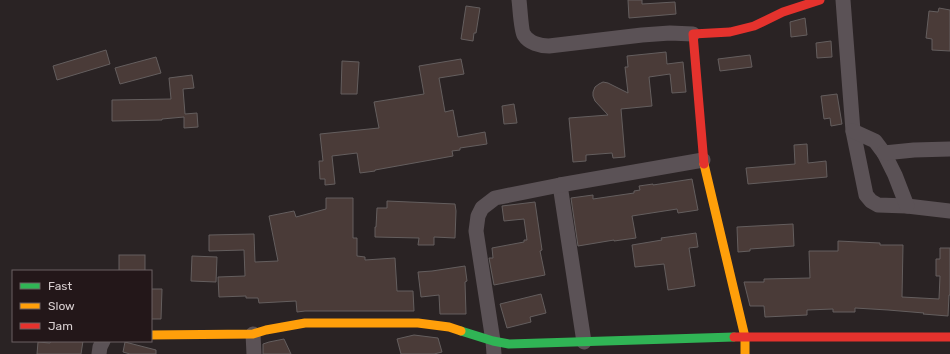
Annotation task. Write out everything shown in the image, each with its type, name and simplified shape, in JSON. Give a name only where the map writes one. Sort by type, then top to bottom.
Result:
[{"type":"street","points":[[519,0],[522,34],[530,41],[540,46],[642,35],[730,32],[754,26],[783,12],[820,0]]},
{"type":"street","points":[[843,0],[853,131],[866,195],[871,201],[878,205],[950,210]]},
{"type":"street","points":[[693,34],[703,160],[744,336],[745,354]]},
{"type":"street","points":[[853,131],[875,141],[884,153],[907,206]]},
{"type":"street","points":[[884,153],[950,149]]},
{"type":"street","points":[[494,347],[476,231],[478,216],[482,208],[495,198],[703,160]]},
{"type":"street","points":[[560,185],[584,342]]},
{"type":"street","points":[[152,334],[253,334],[304,323],[418,323],[448,327],[494,347],[509,344],[744,336],[950,337]]},
{"type":"street","points":[[253,334],[254,354]]},
{"type":"street","points":[[99,354],[102,342]]},
{"type":"building","points":[[628,0],[642,0],[642,4],[675,2],[676,14],[629,18]]},
{"type":"building","points":[[466,6],[480,8],[476,33],[474,33],[473,41],[461,39]]},
{"type":"building","points":[[939,8],[950,10],[950,51],[932,50],[932,39],[926,38],[929,11],[938,12]]},
{"type":"building","points":[[805,18],[807,35],[791,37],[790,22]]},
{"type":"building","points":[[831,41],[832,57],[817,58],[816,43]]},
{"type":"building","points":[[106,50],[110,64],[57,80],[53,66]]},
{"type":"building","points":[[666,52],[667,64],[683,62],[686,92],[672,93],[670,74],[649,77],[652,106],[621,109],[625,157],[613,158],[612,153],[586,155],[586,161],[573,162],[569,118],[608,115],[595,101],[593,92],[595,87],[603,82],[628,93],[625,67],[628,67],[627,56]]},
{"type":"building","points":[[750,55],[752,67],[720,71],[718,59]]},
{"type":"building","points":[[156,57],[161,73],[120,84],[115,68]]},
{"type":"building","points":[[461,59],[464,74],[439,78],[445,112],[453,110],[458,137],[485,132],[487,144],[460,148],[460,150],[452,151],[453,156],[360,173],[357,153],[332,156],[335,184],[325,185],[325,179],[320,179],[319,161],[323,161],[320,134],[379,128],[374,102],[424,94],[419,66]]},
{"type":"building","points":[[342,61],[359,62],[357,94],[341,94]]},
{"type":"building","points":[[192,75],[194,88],[183,89],[185,114],[197,113],[198,127],[184,128],[184,117],[162,120],[112,121],[112,100],[171,99],[169,78]]},
{"type":"building","points":[[837,94],[842,124],[831,126],[830,118],[824,119],[821,96]]},
{"type":"building","points":[[514,104],[517,123],[504,124],[502,106]]},
{"type":"building","points":[[807,144],[808,163],[826,161],[827,177],[748,184],[746,168],[795,164],[794,145]]},
{"type":"building","points":[[692,179],[698,210],[678,213],[677,209],[632,216],[636,238],[578,246],[571,198],[593,195],[593,199],[634,193],[634,191],[640,190],[639,186]]},
{"type":"building","points":[[326,198],[353,198],[353,238],[357,238],[357,256],[365,257],[365,260],[395,258],[397,291],[413,291],[414,311],[297,312],[296,301],[259,303],[258,298],[246,298],[246,296],[219,297],[218,277],[245,276],[244,250],[209,251],[209,235],[254,234],[255,262],[278,261],[269,216],[294,211],[296,217],[326,209]]},
{"type":"building","points":[[387,201],[455,204],[455,238],[434,237],[434,245],[418,245],[419,238],[375,237],[377,208],[387,208]]},
{"type":"building","points":[[535,202],[542,250],[540,251],[545,275],[494,285],[489,258],[493,258],[492,248],[524,242],[524,240],[527,240],[524,219],[504,221],[502,206]]},
{"type":"building","points":[[793,224],[794,246],[750,249],[750,251],[738,252],[737,227]]},
{"type":"building","points":[[696,233],[698,247],[689,248],[695,286],[668,290],[664,264],[635,267],[632,245],[662,240],[661,238]]},
{"type":"building","points":[[838,241],[880,243],[880,245],[903,245],[902,297],[939,299],[940,276],[936,276],[936,259],[940,259],[940,248],[950,248],[950,295],[948,316],[855,308],[855,312],[833,312],[833,309],[807,310],[807,315],[765,317],[764,306],[750,306],[744,282],[764,282],[764,279],[810,278],[809,251],[838,251]]},
{"type":"building","points":[[119,255],[145,255],[145,270],[119,270]]},
{"type":"building","points":[[192,256],[217,257],[216,282],[191,281]]},
{"type":"building","points":[[465,266],[467,281],[465,282],[466,314],[440,314],[439,295],[421,297],[418,272]]},
{"type":"building","points":[[152,289],[162,289],[161,319],[152,319]]},
{"type":"building","points":[[541,294],[546,313],[530,317],[531,322],[507,328],[500,304]]},
{"type":"building","points":[[414,335],[438,338],[442,352],[434,354],[401,354],[397,339]]},
{"type":"building","points":[[284,339],[291,354],[263,354],[263,344]]},
{"type":"building","points":[[38,342],[83,342],[81,354],[37,354]]},
{"type":"building","points":[[125,342],[156,350],[156,354],[130,354],[123,352]]},
{"type":"traffic: fast","points":[[461,331],[493,341],[509,344],[734,337]]},
{"type":"traffic: slow","points":[[704,164],[745,337],[745,354]]},
{"type":"traffic: slow","points":[[152,335],[253,334],[266,330],[305,323],[418,323],[449,327],[461,331]]},
{"type":"traffic: jam","points":[[704,164],[693,34],[730,32],[754,26],[783,12],[820,0]]},
{"type":"traffic: jam","points":[[734,337],[950,337]]}]
